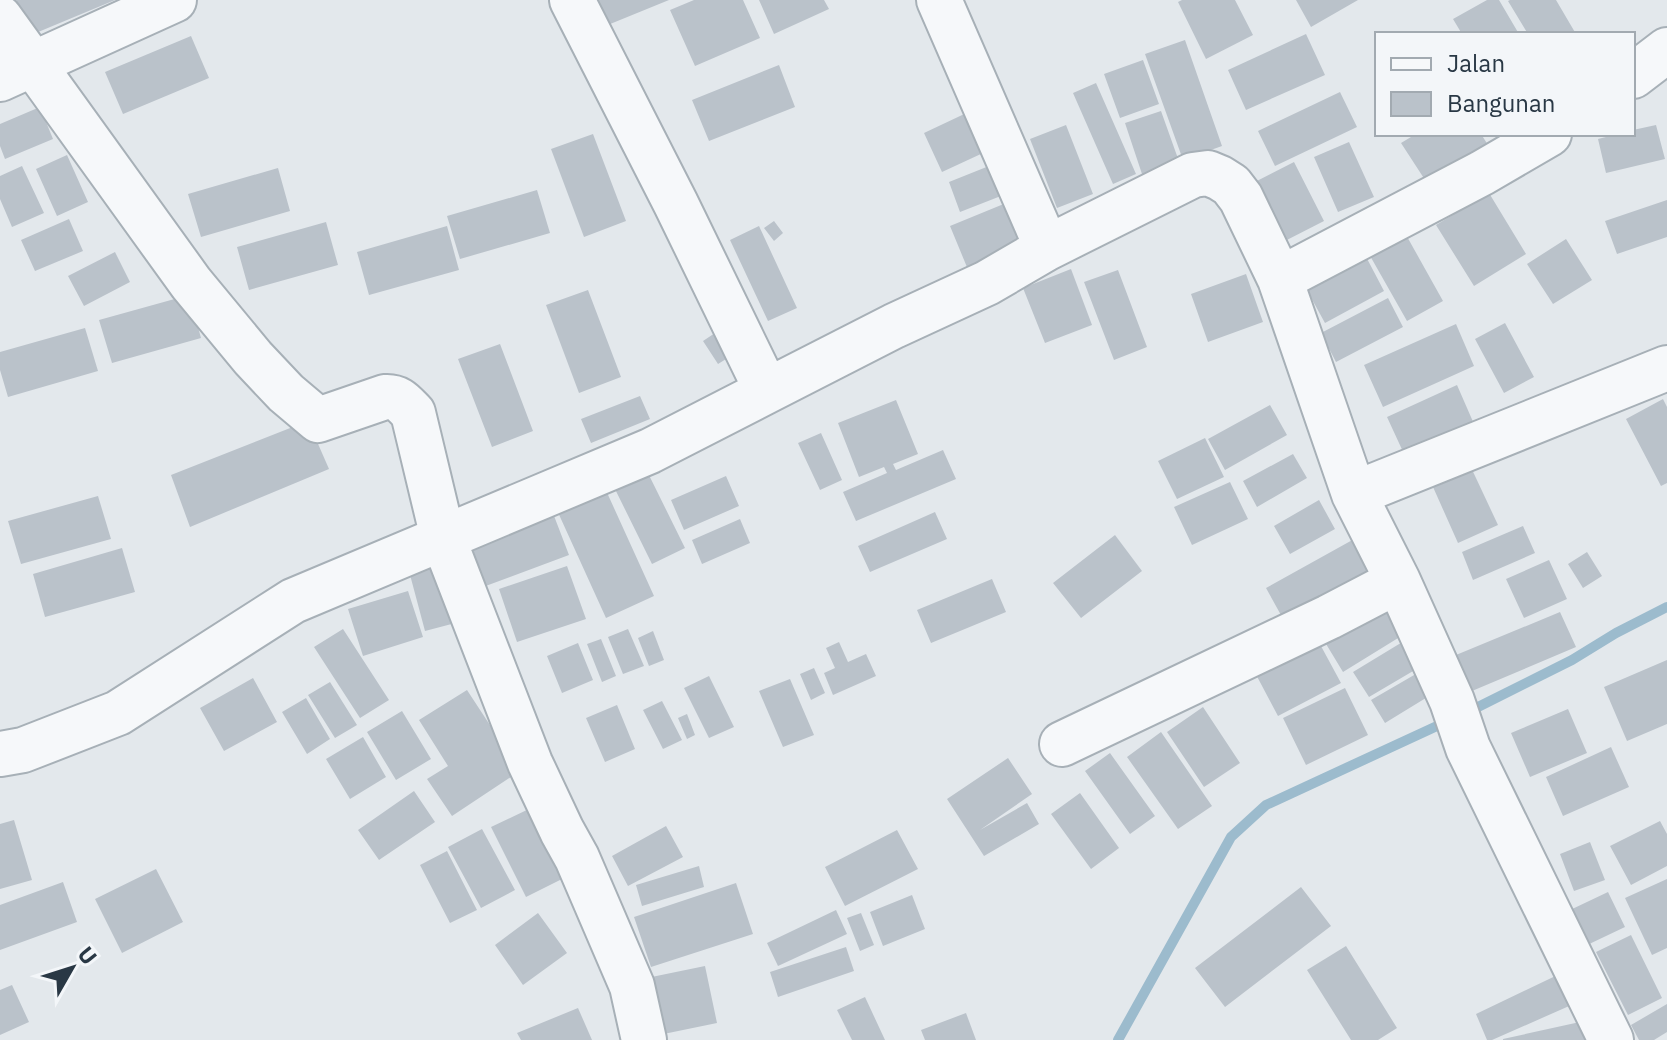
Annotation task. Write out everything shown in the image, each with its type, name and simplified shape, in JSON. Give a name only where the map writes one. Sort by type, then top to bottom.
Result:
[{"type":"street","points":[[16,72],[174,0]]},
{"type":"street","points":[[572,0],[767,391]]},
{"type":"street","points":[[939,0],[1047,248]]},
{"type":"street","points":[[0,18],[16,72],[253,358],[286,393],[318,420],[385,397],[400,400],[413,413],[443,538],[530,763],[577,858],[632,986],[644,1040]]},
{"type":"street","points":[[1635,74],[1667,50]]},
{"type":"street","points":[[1280,279],[1482,173],[1546,136]]},
{"type":"street","points":[[0,754],[23,750],[118,713],[293,601],[650,451],[894,326],[987,283],[1047,248],[1193,175],[1208,173],[1231,185],[1241,198],[1280,279],[1354,494],[1398,581],[1452,701],[1468,748],[1611,1040]]},
{"type":"street","points":[[1354,494],[1667,368]]},
{"type":"street","points":[[1062,744],[1398,581]]},
{"type":"building","points":[[16,0],[115,0],[31,35]]},
{"type":"building","points":[[580,0],[669,0],[593,31]]},
{"type":"building","points":[[694,0],[743,0],[760,38],[695,66],[670,10]]},
{"type":"building","points":[[759,0],[824,0],[829,9],[774,34]]},
{"type":"building","points":[[1235,0],[1253,35],[1206,59],[1178,2]]},
{"type":"building","points":[[1296,0],[1358,0],[1311,27]]},
{"type":"building","points":[[1487,0],[1499,0],[1518,32],[1461,32],[1453,19]]},
{"type":"building","points":[[1556,0],[1575,32],[1527,32],[1508,1]]},
{"type":"building","points":[[1306,34],[1325,75],[1246,110],[1228,70]]},
{"type":"building","points":[[191,36],[209,78],[123,114],[105,72]]},
{"type":"building","points":[[1185,40],[1222,146],[1183,160],[1145,54]]},
{"type":"building","points":[[1143,60],[1159,104],[1120,118],[1104,74]]},
{"type":"building","points":[[779,65],[795,107],[709,141],[692,100]]},
{"type":"building","points":[[1096,83],[1136,174],[1113,184],[1073,93]]},
{"type":"building","points":[[1340,92],[1357,127],[1275,166],[1258,131]]},
{"type":"building","points":[[40,107],[53,139],[5,159],[0,146],[0,124]]},
{"type":"building","points":[[977,108],[996,147],[942,172],[924,133]]},
{"type":"building","points":[[1161,111],[1181,167],[1144,180],[1125,123]]},
{"type":"building","points":[[1066,125],[1093,194],[1057,208],[1030,139]]},
{"type":"building","points":[[1656,125],[1665,159],[1606,173],[1598,139],[1635,136],[1635,130]]},
{"type":"building","points":[[593,134],[626,221],[584,237],[551,149]]},
{"type":"building","points":[[1413,136],[1482,136],[1488,145],[1427,183],[1401,143]]},
{"type":"building","points":[[1349,142],[1374,197],[1338,212],[1314,157]]},
{"type":"building","points":[[67,155],[88,202],[57,216],[36,169]]},
{"type":"building","points":[[1294,162],[1324,221],[1279,244],[1249,185]]},
{"type":"building","points":[[994,164],[1006,194],[960,212],[949,182]]},
{"type":"building","points":[[22,166],[44,213],[12,227],[0,199],[0,176]]},
{"type":"building","points":[[278,168],[290,211],[201,237],[188,194]]},
{"type":"building","points":[[537,190],[550,233],[460,259],[447,216]]},
{"type":"building","points":[[1489,193],[1526,254],[1474,286],[1436,225]]},
{"type":"building","points":[[1667,200],[1667,237],[1617,254],[1605,221]]},
{"type":"building","points":[[1011,201],[1030,247],[969,272],[950,226]]},
{"type":"building","points":[[69,219],[83,251],[35,271],[21,240]]},
{"type":"building","points":[[774,221],[783,233],[774,241],[764,228]]},
{"type":"building","points":[[326,222],[338,265],[249,290],[237,247]]},
{"type":"building","points":[[447,226],[459,270],[369,295],[357,252]]},
{"type":"building","points":[[759,226],[797,308],[768,321],[730,240]]},
{"type":"building","points":[[1405,233],[1443,301],[1407,321],[1369,254]]},
{"type":"building","points":[[1566,239],[1592,280],[1553,304],[1527,264]]},
{"type":"building","points":[[1363,251],[1384,291],[1325,323],[1303,283]]},
{"type":"building","points":[[115,252],[130,282],[84,306],[68,276]]},
{"type":"building","points":[[1071,269],[1092,325],[1045,343],[1023,288]]},
{"type":"building","points":[[1118,270],[1147,347],[1114,360],[1084,282]]},
{"type":"building","points":[[1246,274],[1263,322],[1208,342],[1191,294]]},
{"type":"building","points":[[588,290],[621,377],[579,393],[546,305]]},
{"type":"building","points":[[189,295],[201,338],[112,363],[99,320]]},
{"type":"building","points":[[1388,298],[1403,327],[1336,362],[1321,333]]},
{"type":"building","points":[[1505,323],[1534,377],[1504,393],[1475,339]]},
{"type":"building","points":[[1456,324],[1474,366],[1383,407],[1364,365]]},
{"type":"building","points":[[724,327],[739,351],[718,364],[703,341]]},
{"type":"building","points":[[85,328],[98,371],[8,397],[0,370],[0,352]]},
{"type":"building","points":[[500,344],[533,431],[492,447],[458,359]]},
{"type":"building","points":[[1457,385],[1474,424],[1405,456],[1387,417]]},
{"type":"building","points":[[640,396],[650,419],[591,443],[581,419]]},
{"type":"building","points":[[1663,399],[1667,407],[1667,483],[1661,486],[1626,419]]},
{"type":"building","points":[[896,400],[918,454],[893,464],[896,470],[943,450],[956,479],[856,521],[843,492],[887,473],[884,467],[859,477],[838,423]]},
{"type":"building","points":[[1270,405],[1287,435],[1225,470],[1208,439]]},
{"type":"building","points":[[308,421],[329,469],[190,527],[171,475]]},
{"type":"building","points":[[821,433],[842,480],[820,490],[798,443]]},
{"type":"building","points":[[1205,438],[1224,477],[1177,499],[1158,461]]},
{"type":"building","points":[[1293,454],[1307,478],[1257,507],[1243,481]]},
{"type":"building","points":[[1468,461],[1498,525],[1458,543],[1429,478]]},
{"type":"building","points":[[644,465],[685,548],[652,564],[611,481]]},
{"type":"building","points":[[726,476],[739,506],[684,530],[671,500]]},
{"type":"building","points":[[1230,482],[1248,519],[1192,545],[1174,507]]},
{"type":"building","points":[[604,486],[654,596],[606,618],[556,508]]},
{"type":"building","points":[[98,496],[111,539],[21,564],[8,521]]},
{"type":"building","points":[[1319,500],[1335,529],[1290,554],[1274,526]]},
{"type":"building","points":[[551,508],[569,555],[483,587],[465,539]]},
{"type":"building","points":[[935,512],[947,539],[870,572],[858,546]]},
{"type":"building","points":[[740,519],[750,543],[702,564],[692,540]]},
{"type":"building","points":[[1523,526],[1535,553],[1473,580],[1462,552]]},
{"type":"building","points":[[1115,535],[1142,571],[1081,618],[1053,583]]},
{"type":"building","points":[[1356,538],[1378,576],[1287,626],[1266,588]]},
{"type":"building","points":[[122,548],[135,592],[45,617],[33,574]]},
{"type":"building","points":[[1587,552],[1602,576],[1583,588],[1568,564]]},
{"type":"building","points":[[1549,560],[1567,599],[1524,618],[1506,579]]},
{"type":"building","points":[[446,561],[463,621],[425,631],[409,571]]},
{"type":"building","points":[[567,566],[586,619],[517,642],[499,589]]},
{"type":"building","points":[[992,579],[1006,612],[931,643],[917,610]]},
{"type":"building","points":[[408,591],[423,637],[363,656],[348,609]]},
{"type":"building","points":[[1380,598],[1403,635],[1343,672],[1320,634]]},
{"type":"building","points":[[1560,612],[1576,647],[1472,691],[1456,655]]},
{"type":"building","points":[[343,629],[389,700],[360,718],[314,647]]},
{"type":"building","points":[[628,629],[644,666],[623,674],[608,637]]},
{"type":"building","points":[[653,631],[664,660],[649,666],[638,638]]},
{"type":"building","points":[[1315,635],[1341,683],[1278,716],[1252,667]]},
{"type":"building","points":[[1409,638],[1425,664],[1369,697],[1353,672]]},
{"type":"building","points":[[601,639],[616,676],[602,682],[587,644]]},
{"type":"building","points":[[839,642],[848,662],[866,654],[876,676],[833,695],[824,673],[835,668],[826,648]]},
{"type":"building","points":[[578,643],[593,680],[562,693],[547,656]]},
{"type":"building","points":[[1667,660],[1667,724],[1627,741],[1604,687]]},
{"type":"building","points":[[814,668],[825,693],[811,700],[800,674]]},
{"type":"building","points":[[1421,671],[1434,693],[1385,723],[1371,700]]},
{"type":"building","points":[[709,676],[734,727],[709,738],[684,688]]},
{"type":"building","points":[[253,678],[277,722],[224,751],[200,708]]},
{"type":"building","points":[[790,679],[814,735],[783,747],[759,691]]},
{"type":"building","points":[[330,682],[357,725],[335,738],[308,695]]},
{"type":"building","points":[[1345,688],[1368,735],[1306,765],[1283,718]]},
{"type":"building","points":[[467,690],[520,771],[452,816],[427,779],[448,766],[419,720]]},
{"type":"building","points":[[306,698],[330,739],[307,754],[282,712]]},
{"type":"building","points":[[662,701],[682,740],[663,749],[643,710]]},
{"type":"building","points":[[617,705],[635,749],[605,762],[586,718]]},
{"type":"building","points":[[1203,707],[1240,763],[1204,787],[1167,732]]},
{"type":"building","points":[[1568,709],[1587,753],[1530,777],[1511,733]]},
{"type":"building","points":[[402,711],[431,759],[396,780],[367,732]]},
{"type":"building","points":[[687,714],[695,735],[687,739],[678,718]]},
{"type":"building","points":[[1161,732],[1212,806],[1178,829],[1127,757]]},
{"type":"building","points":[[363,737],[386,777],[350,799],[326,759]]},
{"type":"building","points":[[1611,747],[1629,787],[1563,816],[1546,777]]},
{"type":"building","points":[[1110,753],[1155,816],[1130,834],[1085,771]]},
{"type":"building","points":[[1008,758],[1032,794],[980,830],[1027,803],[1039,824],[984,856],[947,799]]},
{"type":"building","points":[[414,791],[435,822],[379,860],[358,830]]},
{"type":"building","points":[[1080,793],[1119,848],[1091,869],[1051,814]]},
{"type":"building","points":[[531,808],[566,877],[526,897],[491,827]]},
{"type":"building","points":[[14,820],[32,880],[0,889],[0,824]]},
{"type":"building","points":[[1660,821],[1667,834],[1667,866],[1631,885],[1610,846]]},
{"type":"building","points":[[666,826],[683,857],[628,886],[612,856]]},
{"type":"building","points":[[482,829],[515,890],[481,908],[448,847]]},
{"type":"building","points":[[897,830],[918,869],[845,906],[825,867]]},
{"type":"building","points":[[1590,842],[1605,880],[1574,891],[1560,854]]},
{"type":"building","points":[[447,851],[477,910],[450,923],[420,865]]},
{"type":"building","points":[[699,866],[704,887],[642,906],[636,885]]},
{"type":"building","points":[[156,869],[183,922],[122,953],[95,899]]},
{"type":"building","points":[[1667,879],[1667,948],[1652,955],[1625,898]]},
{"type":"building","points":[[63,882],[77,922],[0,950],[0,905]]},
{"type":"building","points":[[736,883],[753,934],[651,967],[634,917]]},
{"type":"building","points":[[1301,887],[1331,926],[1225,1007],[1195,968]]},
{"type":"building","points":[[1608,892],[1625,927],[1585,946],[1568,911]]},
{"type":"building","points":[[912,895],[925,929],[883,946],[870,912]]},
{"type":"building","points":[[836,910],[847,934],[778,966],[767,943]]},
{"type":"building","points":[[538,913],[567,953],[523,985],[495,945]]},
{"type":"building","points":[[861,913],[874,945],[860,951],[847,918]]},
{"type":"building","points":[[1631,935],[1662,998],[1628,1015],[1596,952]]},
{"type":"building","points":[[1346,946],[1397,1028],[1378,1040],[1351,1040],[1307,970]]},
{"type":"building","points":[[846,947],[854,971],[778,997],[770,972]]},
{"type":"building","points":[[705,966],[717,1023],[649,1037],[637,980]]},
{"type":"building","points":[[1568,970],[1576,1003],[1487,1040],[1476,1014]]},
{"type":"building","points":[[12,985],[29,1022],[0,1035],[0,990]]},
{"type":"building","points":[[865,997],[885,1040],[852,1040],[837,1010]]},
{"type":"building","points":[[1667,1004],[1667,1032],[1654,1040],[1639,1040],[1631,1025]]},
{"type":"building","points":[[578,1008],[592,1040],[521,1040],[517,1033]]},
{"type":"building","points":[[966,1013],[976,1040],[925,1040],[921,1030]]},
{"type":"building","points":[[1589,1020],[1595,1040],[1503,1040],[1503,1039]]},
{"type":"waterway","points":[[1468,712],[1572,660],[1667,607]]},
{"type":"waterway","points":[[1118,1040],[1231,837],[1266,805],[1450,720]]}]
